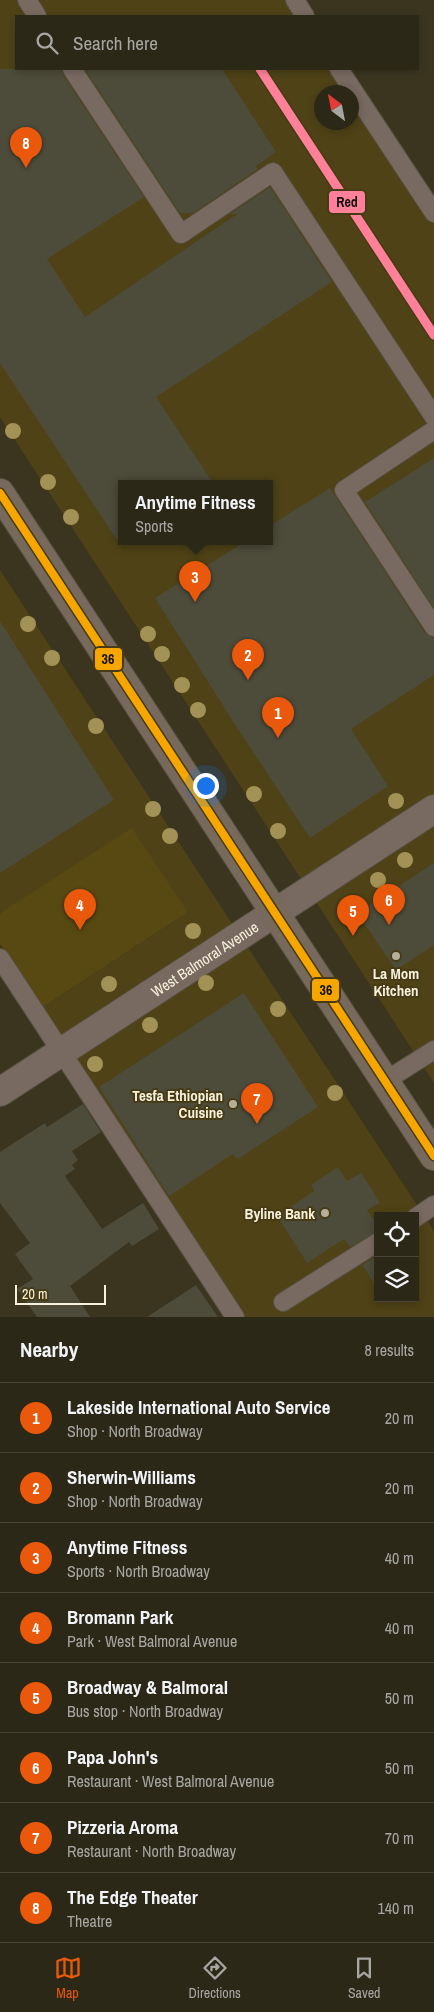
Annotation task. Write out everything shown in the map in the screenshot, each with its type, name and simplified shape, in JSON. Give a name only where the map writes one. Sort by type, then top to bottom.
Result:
[{"type":"main road","points":[[0,493],[434,1156]]},
{"type":"street","name":"West Balmoral Avenue","points":[[0,1092],[434,809]]},
{"type":"lane","points":[[27,0],[37,15]]},
{"type":"lane","points":[[294,0],[304,15]]},
{"type":"lane","points":[[73,70],[181,234],[273,172],[434,417]]},
{"type":"lane","points":[[341,70],[434,213]]},
{"type":"lane","points":[[434,430],[344,490],[434,627]]},
{"type":"lane","points":[[0,958],[235,1317]]},
{"type":"lane","points":[[385,1081],[434,1050]]},
{"type":"lane","points":[[419,1215],[434,1206]]},
{"type":"lane","points":[[283,1302],[374,1245]]},
{"type":"shaded area","points":[[0,0],[295,0],[304,15],[15,15],[15,70],[340,70],[350,85],[314,85],[314,130],[359,130],[359,99],[434,213],[434,1083],[0,417]]},
{"type":"shaded area","points":[[0,570],[434,1231],[434,1317],[238,1317],[43,1007],[188,912],[0,915]]},
{"type":"shaded area","points":[[132,828],[188,912],[43,1007],[0,944],[0,915],[3,911]]},
{"type":"building","points":[[0,69],[62,70],[63,75],[144,197],[47,259],[85,317],[237,214],[230,214],[270,187],[332,282],[156,397],[211,480],[118,480],[118,541],[0,363]]},
{"type":"building","points":[[86,70],[223,70],[276,152],[256,166],[258,169],[193,213],[180,213]]},
{"type":"building","points":[[434,458],[434,608],[365,502]]},
{"type":"building","points":[[330,488],[425,633],[434,638],[434,675],[351,729],[388,786],[310,838],[155,598],[240,545],[273,545],[273,524]]},
{"type":"building","points":[[0,621],[114,800],[0,873]]},
{"type":"building","points":[[434,863],[434,945],[396,970],[362,920],[365,908]]},
{"type":"building","points":[[244,993],[318,1107],[238,1159],[233,1154],[169,1196],[99,1087]]},
{"type":"building","points":[[83,1104],[101,1132],[72,1151],[78,1160],[72,1165],[75,1169],[65,1176],[102,1229],[143,1203],[159,1229],[132,1246],[129,1242],[70,1286],[90,1317],[37,1317],[17,1289],[33,1279],[15,1254],[30,1243],[0,1203],[0,1152],[45,1123],[47,1127]]},
{"type":"building","name":"Byline Bank","points":[[338,1167],[347,1181],[361,1173],[380,1203],[367,1210],[374,1221],[374,1233],[350,1247],[344,1239],[307,1263],[277,1216],[314,1191],[311,1185]]},
{"type":"building","points":[[374,1258],[374,1283],[362,1265]]},
{"type":"building","points":[[196,1285],[218,1317],[147,1317]]},
{"type":"transit line","name":"Red","points":[[261,70],[434,335]]},
{"type":"transit line","name":"36","points":[[0,493],[434,1156]]},
{"type":"place","name":"The Edge Theater","points":[[26,168]]},
{"type":"place","name":"Anytime Fitness","points":[[195,602]]},
{"type":"place","name":"Sherwin-Williams","points":[[248,680]]},
{"type":"place","name":"Lakeside International Auto Service","points":[[278,738]]},
{"type":"place","name":"Papa John's","points":[[389,925]]},
{"type":"place","name":"Bromann Park","points":[[80,930]]},
{"type":"place","name":"Broadway & Balmoral","points":[[353,936]]},
{"type":"place","name":"La Mom Kitchen","points":[[396,956]]},
{"type":"place","name":"Tesfa Ethiopian Cuisine","points":[[233,1104]]},
{"type":"place","name":"Pizzeria Aroma","points":[[257,1124]]},
{"type":"place","name":"Byline Bank","points":[[325,1213]]}]
